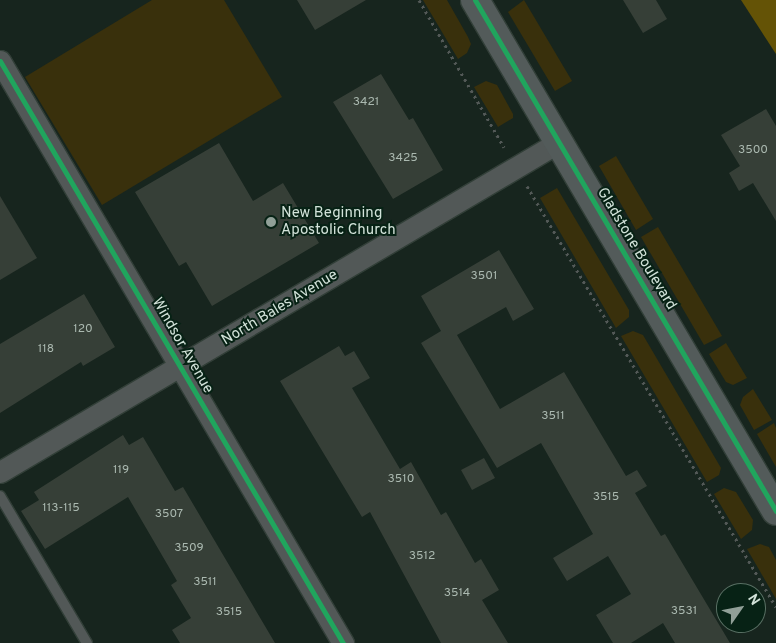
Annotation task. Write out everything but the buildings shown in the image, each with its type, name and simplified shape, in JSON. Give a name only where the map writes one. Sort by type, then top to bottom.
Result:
[{"type":"street","name":"Gladstone Boulevard","points":[[475,0],[776,511]]},
{"type":"street","name":"Windsor Avenue","points":[[0,61],[343,643]]},
{"type":"street","name":"North Bales Avenue","points":[[0,472],[559,142]]},
{"type":"lane","points":[[0,496],[86,643]]},
{"type":"path","points":[[419,0],[776,607]]},
{"type":"shaded area","points":[[152,0],[224,0],[282,97],[102,205],[25,77]]},
{"type":"shaded area","points":[[423,0],[447,0],[471,44],[467,53],[458,59]]},
{"type":"shaded area","points":[[524,0],[572,81],[555,91],[508,12]]},
{"type":"shaded area","points":[[741,0],[776,0],[776,54]]},
{"type":"shaded area","points":[[486,81],[497,85],[513,114],[513,118],[498,127],[474,87]]},
{"type":"shaded area","points":[[616,156],[653,219],[636,230],[599,166]]},
{"type":"shaded area","points":[[557,188],[629,310],[629,317],[616,328],[540,198]]},
{"type":"shaded area","points":[[658,227],[722,336],[704,345],[641,237]]},
{"type":"shaded area","points":[[633,331],[643,335],[721,468],[719,475],[707,482],[621,336]]},
{"type":"shaded area","points":[[726,343],[747,378],[733,385],[726,382],[709,354]]},
{"type":"shaded area","points":[[753,389],[772,420],[754,430],[740,405],[743,397]]},
{"type":"shaded area","points":[[774,423],[776,428],[776,467],[757,434]]},
{"type":"shaded area","points":[[724,488],[736,492],[753,520],[752,530],[741,539],[714,494]]},
{"type":"shaded area","points":[[760,544],[769,547],[776,560],[776,599],[747,549]]},
{"type":"cycle path","points":[[475,0],[776,511]]},
{"type":"cycle path","points":[[0,61],[343,643]]},
{"type":"place","name":"New Beginning Apostolic Church","points":[[271,222]]}]
